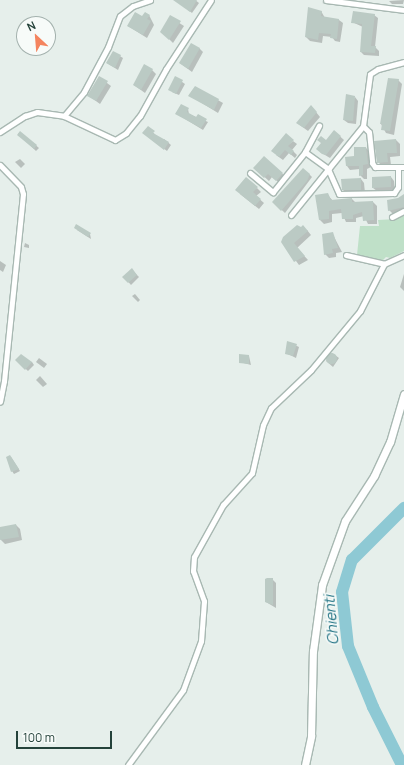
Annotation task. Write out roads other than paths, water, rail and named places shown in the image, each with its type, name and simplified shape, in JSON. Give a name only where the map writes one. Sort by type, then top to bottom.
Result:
[{"type":"main road","points":[[306,765],[311,736],[314,651],[322,585],[345,521],[374,476],[390,442],[404,394]]},
{"type":"street","points":[[64,116],[84,92],[108,47],[120,16],[126,10],[150,0]]},
{"type":"street","points":[[0,132],[25,116],[37,112],[64,116],[115,140],[126,133],[140,116],[166,69],[211,0]]},
{"type":"street","points":[[326,0],[404,10]]},
{"type":"street","points":[[366,0],[370,6]]},
{"type":"street","points":[[291,215],[364,126],[370,74],[378,69],[404,62]]},
{"type":"street","points":[[250,173],[273,192],[305,152],[319,126]]},
{"type":"street","points":[[305,152],[328,170],[339,194],[394,193],[398,187],[401,167],[375,167],[372,163],[368,132],[364,126]]},
{"type":"street","points":[[0,164],[21,187],[23,194],[4,381],[0,402]]},
{"type":"street","points":[[392,217],[404,211]]},
{"type":"street","points":[[346,255],[384,264],[404,255]]},
{"type":"street","points":[[128,765],[183,690],[201,641],[204,601],[192,571],[194,557],[223,505],[252,473],[263,425],[271,408],[311,370],[360,311],[384,264]]},
{"type":"waterway","name":"Chienti","points":[[402,765],[373,707],[348,646],[342,592],[352,560],[404,508]]}]
